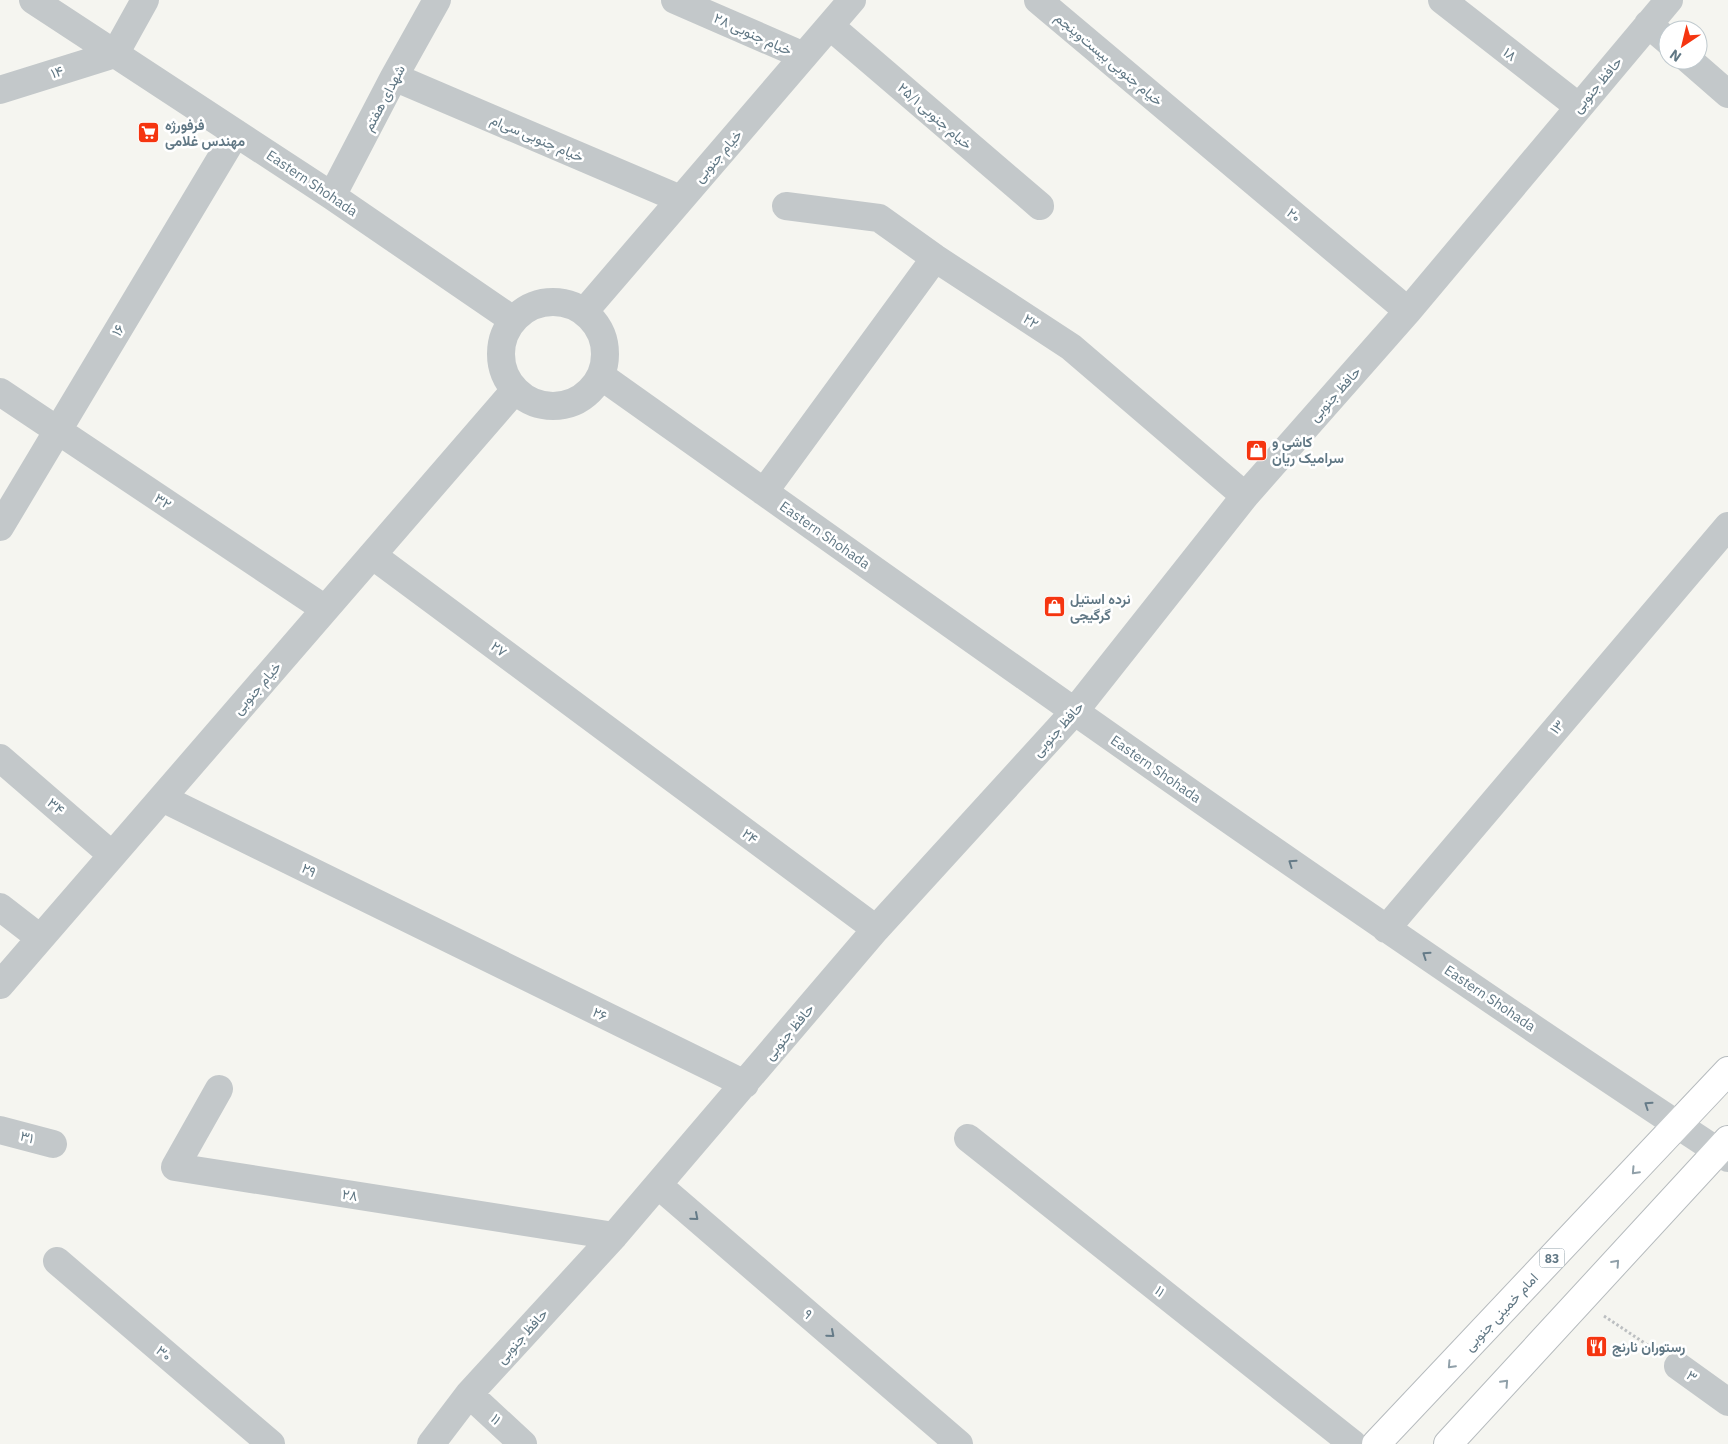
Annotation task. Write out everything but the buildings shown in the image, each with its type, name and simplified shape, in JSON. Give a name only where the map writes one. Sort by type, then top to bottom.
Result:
[{"type":"main road","name":"امام خمینی جنوبی","points":[[1376,1444],[1728,1071]]},
{"type":"main road","points":[[1448,1444],[1725,1150]]},
{"type":"street","name":"Eastern Shohada","points":[[33,0],[332,196],[513,320]]},
{"type":"street","points":[[115,54],[145,0]]},
{"type":"street","name":"شهدای هفتم","points":[[332,196],[394,77],[437,0]]},
{"type":"street","name":"خیام جنوبی ۲۸","points":[[675,0],[804,56]]},
{"type":"street","name":"خیام جنوبی","points":[[584,312],[852,0]]},
{"type":"street","name":"خیام جنوبی بیست‌وپنجم","points":[[1038,0],[1179,118]]},
{"type":"street","name":"۱۸","points":[[1442,0],[1579,108]]},
{"type":"street","name":"حافظ جنوبی","points":[[1662,20],[1669,0]]},
{"type":"street","name":"خیام جنوبی ۲۵/۱","points":[[830,26],[1040,206]]},
{"type":"street","name":"حافظ جنوبی","points":[[431,1444],[469,1394],[614,1236],[876,929],[1074,712],[1244,496],[1408,311],[1579,108],[1658,33]]},
{"type":"street","name":"۱۴","points":[[0,90],[115,54]]},
{"type":"street","points":[[1700,70],[1728,94]]},
{"type":"street","name":"خیام جنوبی سی‌ام","points":[[394,77],[680,199]]},
{"type":"street","name":"۲۰","points":[[1179,118],[1408,311]]},
{"type":"street","name":"۱۶","points":[[0,527],[236,133]]},
{"type":"street","name":"۲۲","points":[[786,206],[880,218],[935,258],[1071,347],[1244,496]]},
{"type":"street","points":[[764,492],[935,258]]},
{"type":"street","points":[[547,302],[566,304],[584,312],[600,330],[606,353],[601,376],[590,392],[572,403],[552,407],[532,402],[515,390],[505,374],[501,356],[504,337],[513,320],[528,308],[547,302]]},
{"type":"street","name":"Eastern Shohada","points":[[601,376],[1074,712],[1386,929],[1678,1125],[1725,1150]]},
{"type":"street","name":"خیام جنوبی","points":[[0,985],[515,390]]},
{"type":"street","name":"۳۲","points":[[0,392],[325,609]]},
{"type":"street","name":"۱۳","points":[[1386,929],[1728,526]]},
{"type":"street","name":"۲۷","points":[[372,555],[625,743]]},
{"type":"street","name":"۲۴","points":[[625,743],[876,929]]},
{"type":"street","name":"۳۴","points":[[0,758],[112,855]]},
{"type":"street","name":"۲۹","points":[[162,798],[456,943]]},
{"type":"street","points":[[0,906],[40,938]]},
{"type":"street","name":"۲۶","points":[[456,943],[744,1084]]},
{"type":"street","name":"۲۸","points":[[220,1089],[175,1168],[614,1236]]},
{"type":"street","name":"۳۱","points":[[0,1130],[53,1144]]},
{"type":"street","name":"۱۱","points":[[968,1138],[1353,1444]]},
{"type":"street","name":"۹","points":[[658,1185],[958,1444]]},
{"type":"street","name":"۳۰","points":[[57,1261],[271,1444]]},
{"type":"street","name":"۳","points":[[1678,1366],[1728,1402]]},
{"type":"street","name":"۱۱","points":[[469,1394],[523,1444]]},
{"type":"path","name":"۳","points":[[1582,1300],[1678,1366]]},
{"type":"place","name":"فرفورژه مهندس غلامی","points":[[149,133]]},
{"type":"place","name":"کاشی و سرامیک ریان","points":[[1256,450]]},
{"type":"place","name":"نرده استیل گرگیجی","points":[[1054,607]]},
{"type":"place","name":"رستوران نارنج","points":[[1596,1347]]}]
